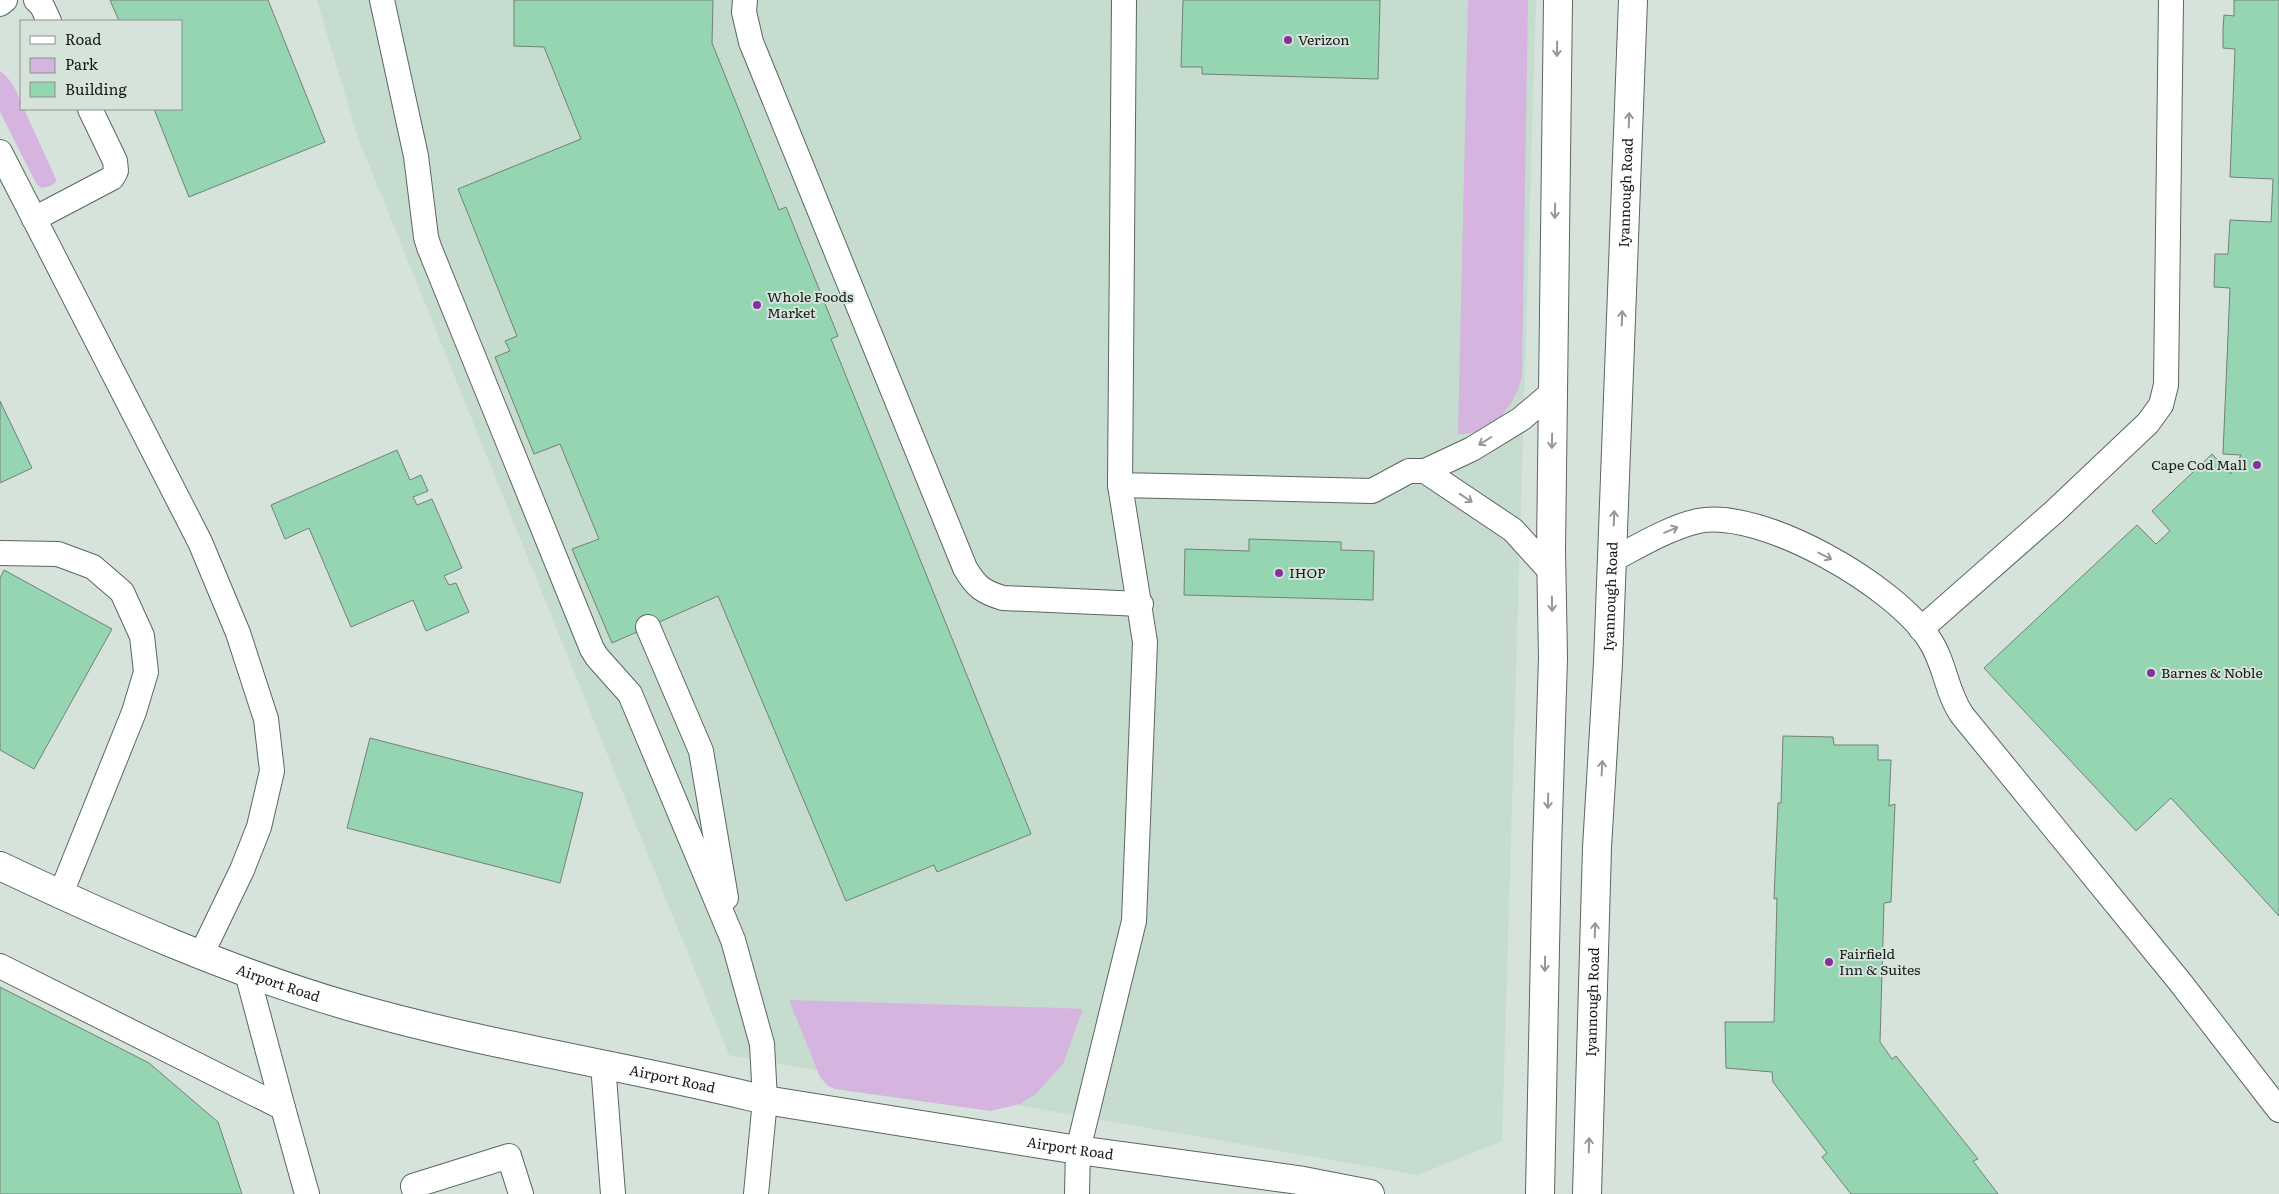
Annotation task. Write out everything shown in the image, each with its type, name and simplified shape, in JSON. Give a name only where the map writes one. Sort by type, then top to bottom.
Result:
[{"type":"main road","points":[[1540,1194],[1546,850],[1553,658],[1553,392],[1558,0]]},
{"type":"main road","name":"Iyannough Road","points":[[1587,1194],[1597,848],[1612,560],[1633,0]]},
{"type":"main road","name":"Airport Road","points":[[0,866],[60,896],[246,972],[352,1007],[517,1047],[765,1100],[1078,1150],[1298,1180],[1370,1194]]},
{"type":"lane","points":[[0,4],[5,0]]},
{"type":"lane","points":[[36,0],[42,6],[49,20]]},
{"type":"lane","points":[[382,0],[416,156],[426,237],[429,247],[592,649],[630,694],[733,940]]},
{"type":"lane","points":[[745,0],[744,12],[751,42],[965,568],[974,583],[986,593],[1003,598],[1140,604]]},
{"type":"lane","points":[[1077,1194],[1078,1150],[1134,921],[1145,642],[1120,485],[1124,0]]},
{"type":"lane","points":[[1922,629],[2096,473],[2148,423],[2161,405],[2166,385],[2167,346],[2171,0]]},
{"type":"lane","points":[[34,219],[112,178],[116,171],[115,161],[90,110]]},
{"type":"lane","points":[[0,152],[200,542],[238,633],[266,719],[272,771],[261,820],[242,870],[201,955]]},
{"type":"lane","points":[[1120,485],[1372,491],[1410,471],[1425,471],[1472,449],[1521,419],[1553,392]]},
{"type":"lane","points":[[1425,471],[1513,530],[1552,574]]},
{"type":"lane","points":[[1612,560],[1673,529],[1699,521],[1720,520],[1756,525],[1839,563],[1901,606],[1922,629],[1938,656],[1956,706],[1962,715],[2180,982],[2279,1110]]},
{"type":"lane","points":[[0,552],[58,554],[93,567],[122,592],[142,636],[146,672],[134,712],[60,896]]},
{"type":"lane","points":[[648,627],[700,751],[733,940],[762,1044],[765,1100],[756,1194]]},
{"type":"lane","points":[[0,966],[156,1046],[283,1108]]},
{"type":"lane","points":[[246,972],[307,1194]]},
{"type":"lane","points":[[603,1064],[613,1194]]},
{"type":"lane","points":[[416,1194],[413,1186],[509,1156],[521,1194]]},
{"type":"shaded area","points":[[317,0],[1536,0],[1502,1141],[1418,1175],[729,1055],[357,135]]},
{"type":"green space","points":[[1468,0],[1528,0],[1522,376],[1514,398],[1500,417],[1482,430],[1458,434]]},
{"type":"green space","points":[[0,71],[15,88],[20,101],[20,110],[24,110],[56,182],[42,188],[37,185],[0,112]]},
{"type":"green space","points":[[789,1000],[1083,1009],[1063,1064],[1036,1094],[1020,1104],[990,1111],[835,1089],[828,1086],[820,1077]]},
{"type":"building","points":[[110,0],[268,0],[325,142],[189,197],[154,110],[182,110],[182,20],[119,20]]},
{"type":"building","points":[[514,0],[713,0],[712,43],[779,210],[786,207],[838,336],[831,339],[1031,834],[937,872],[934,865],[846,901],[718,596],[612,643],[572,549],[599,539],[560,444],[534,454],[495,357],[510,351],[505,341],[517,336],[458,189],[581,139],[544,47],[514,46]]},
{"type":"building","points":[[1183,0],[1380,0],[1378,79],[1202,74],[1202,67],[1181,67]]},
{"type":"building","name":"Cape Cod Mall","points":[[2234,0],[2279,0],[2279,916],[2171,798],[2136,831],[1984,668],[2137,525],[2156,544],[2170,531],[2152,511],[2212,454],[2231,474],[2241,455],[2223,454],[2230,288],[2214,287],[2215,254],[2228,254],[2230,220],[2271,222],[2273,179],[2230,177],[2235,49],[2223,48],[2223,29],[2224,15],[2234,16]]},
{"type":"building","points":[[0,401],[32,468],[0,483]]},
{"type":"building","points":[[397,450],[410,480],[421,475],[428,491],[413,497],[417,505],[432,499],[462,568],[444,576],[449,585],[456,583],[469,612],[426,631],[413,600],[351,627],[309,528],[285,539],[271,505]]},
{"type":"building","name":"IHOP","points":[[1249,539],[1341,542],[1341,550],[1374,551],[1373,600],[1184,595],[1185,549],[1249,551]]},
{"type":"building","points":[[4,570],[112,629],[34,769],[0,750],[0,578]]},
{"type":"building","name":"Fairfield Inn & Suites","points":[[1783,736],[1833,737],[1834,745],[1878,745],[1878,760],[1891,760],[1889,806],[1895,804],[1891,902],[1884,903],[1880,1042],[1892,1059],[1896,1056],[1978,1159],[1973,1161],[1998,1194],[1851,1194],[1822,1157],[1827,1153],[1773,1082],[1772,1072],[1726,1068],[1725,1022],[1774,1022],[1777,898],[1774,899],[1778,803],[1781,803]]},
{"type":"building","points":[[370,738],[583,793],[560,883],[347,828]]},
{"type":"building","points":[[0,987],[149,1063],[218,1122],[242,1194],[0,1194]]},
{"type":"place","name":"Verizon","points":[[1288,40]]},
{"type":"place","name":"Whole Foods Market","points":[[757,305]]},
{"type":"place","name":"Cape Cod Mall","points":[[2257,465]]},
{"type":"place","name":"IHOP","points":[[1279,573]]},
{"type":"place","name":"Barnes & Noble","points":[[2151,673]]},
{"type":"place","name":"Fairfield Inn & Suites","points":[[1829,962]]}]
